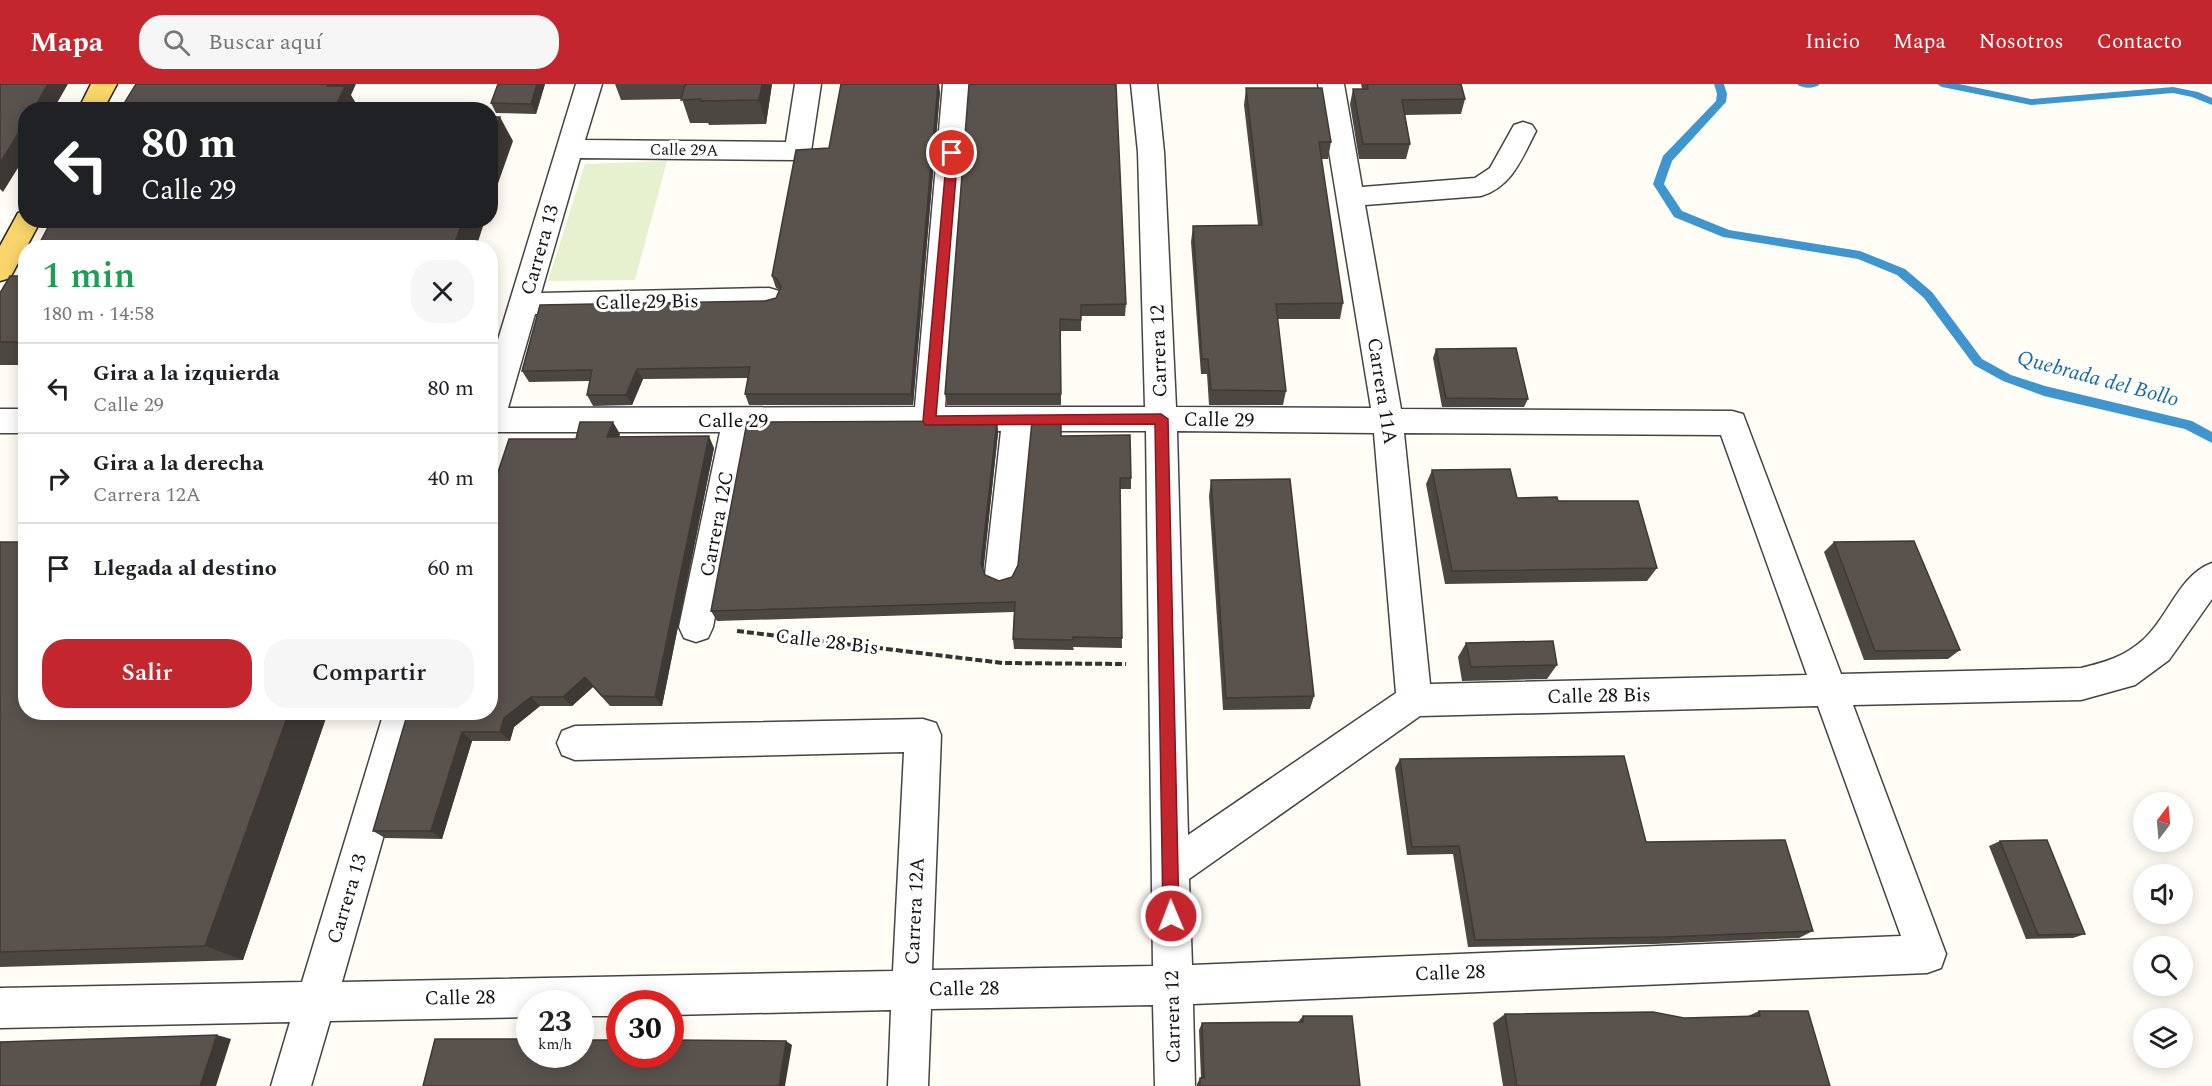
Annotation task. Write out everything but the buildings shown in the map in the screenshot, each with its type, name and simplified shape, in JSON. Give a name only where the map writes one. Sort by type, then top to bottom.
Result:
[{"type":"main road","points":[[94,102],[104,84]]},
{"type":"main road","points":[[0,271],[16,231]]},
{"type":"street","name":"Carrera 13","points":[[498,391],[590,84]]},
{"type":"street","name":"Calle 29A","points":[[570,149],[798,151],[808,84]]},
{"type":"street","points":[[929,421],[956,84]]},
{"type":"street","name":"Carrera 12","points":[[1144,84],[1151,152],[1161,419],[1174,1086]]},
{"type":"street","name":"Carrera 11A","points":[[1330,84],[1388,422],[1414,700]]},
{"type":"street","points":[[1350,197],[1481,187],[1500,174],[1522,131]]},
{"type":"street","name":"Calle 29 Bis","points":[[524,304],[770,299]]},
{"type":"street","name":"Calle 29","points":[[498,418],[737,421],[1161,419],[1732,423],[1830,690]]},
{"type":"street","points":[[0,421],[18,421]]},
{"type":"street","name":"Carrera 12C","points":[[696,627],[737,421]]},
{"type":"street","points":[[1001,574],[1017,421]]},
{"type":"street","name":"Calle 28 Bis","points":[[1414,700],[2081,684],[2123,674],[2157,649],[2207,580],[2212,577]]},
{"type":"street","name":"Calle 28","points":[[0,1008],[1173,985],[1927,954],[1830,690]]},
{"type":"street","points":[[1170,870],[1414,700]]},
{"type":"street","name":"Carrera 13","points":[[291,1086],[400,720]]},
{"type":"street","name":"Carrera 12A","points":[[575,743],[923,735],[908,1086]]},
{"type":"path","name":"Calle 28 Bis","points":[[696,627],[1003,663],[1166,664]]},
{"type":"green space","points":[[667,161],[635,280],[548,281],[585,164]]},
{"type":"waterway","name":"Quebrada del Bollo","points":[[1719,84],[1722,94],[1721,102],[1667,159],[1658,184],[1678,214],[1727,234],[1860,255],[1901,272],[1928,295],[1978,362],[2007,378],[2044,391],[2188,425],[2212,438]]},
{"type":"waterway","points":[[1802,84],[1815,84]]},
{"type":"waterway","points":[[1942,84],[2031,102],[2173,90],[2194,94],[2212,102]]},
{"type":"route","points":[[952,153],[929,421],[1161,419],[1171,916]]}]
